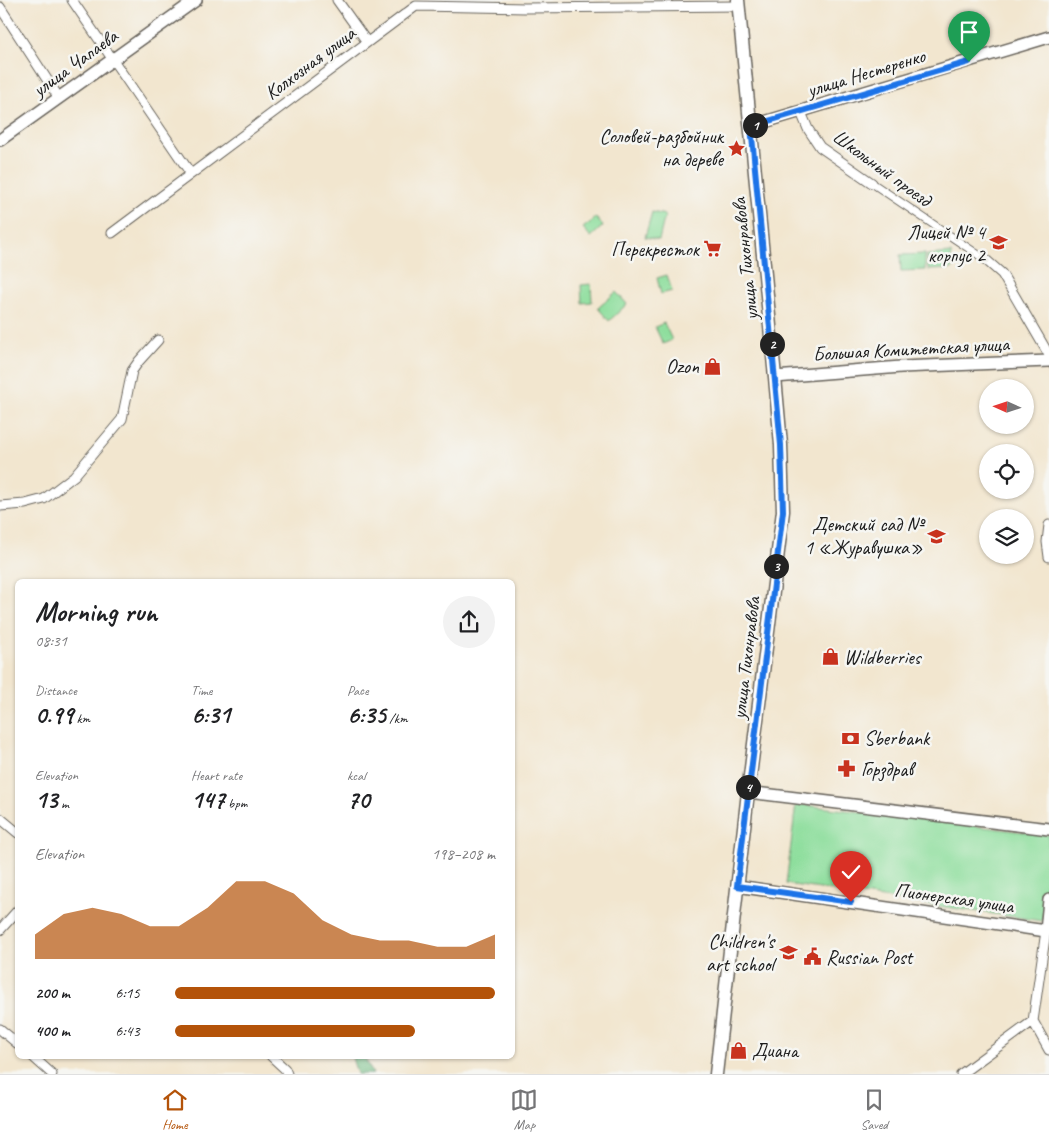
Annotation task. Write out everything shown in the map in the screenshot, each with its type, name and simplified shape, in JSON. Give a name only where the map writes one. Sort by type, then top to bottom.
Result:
[{"type":"main road","name":"улица Тихонравова","points":[[716,1074],[748,792],[783,511],[781,445],[775,377],[738,3]]},
{"type":"street","points":[[72,0],[191,174]]},
{"type":"street","name":"улица Чапаева","points":[[0,140],[196,0]]},
{"type":"street","points":[[338,0],[367,42]]},
{"type":"street","name":"Колхозная улица","points":[[112,233],[416,6],[738,3]]},
{"type":"street","points":[[0,7],[59,98]]},
{"type":"street","name":"улица Нестеренко","points":[[751,126],[1049,37]]},
{"type":"street","name":"Школьный проезд","points":[[801,112],[808,129],[820,147],[986,260],[1002,274],[1049,354]]},
{"type":"street","points":[[0,506],[25,504],[44,499],[74,476],[114,431],[122,419],[132,371],[158,340]]},
{"type":"street","name":"Большая Комитетская улица","points":[[775,377],[901,368],[1049,361]]},
{"type":"street","points":[[1049,525],[1047,542],[1049,556]]},
{"type":"street","points":[[748,792],[1049,829]]},
{"type":"street","points":[[0,818],[15,830]]},
{"type":"street","name":"Пионерская улица","points":[[737,886],[1046,931]]},
{"type":"street","points":[[1049,900],[1033,1021],[1049,1050]]},
{"type":"street","points":[[0,930],[15,913]]},
{"type":"street","points":[[961,1074],[1033,1021]]},
{"type":"street","points":[[0,1029],[15,1042]]},
{"type":"street","points":[[35,1059],[52,1074]]},
{"type":"street","points":[[275,1059],[285,1069],[287,1074]]},
{"type":"green space","points":[[652,212],[665,215],[659,240],[645,237]]},
{"type":"green space","points":[[596,218],[603,226],[591,237],[583,228]]},
{"type":"green space","points":[[951,253],[952,269],[928,270],[927,255]]},
{"type":"green space","points":[[925,254],[925,270],[901,271],[900,255]]},
{"type":"green space","points":[[667,275],[672,291],[661,294],[657,278]]},
{"type":"green space","points":[[591,284],[592,302],[582,303],[581,285]]},
{"type":"green space","points":[[616,292],[627,304],[609,321],[598,308]]},
{"type":"green space","points":[[664,323],[672,340],[663,344],[655,327]]},
{"type":"green space","points":[[796,804],[1049,835],[1049,860],[1042,921],[786,884]]},
{"type":"green space","points":[[352,1059],[366,1059],[373,1074],[357,1074]]},
{"type":"place","name":"Соловей-разбойник на дереве","points":[[737,148]]},
{"type":"place","name":"Лицей № 4 корпус 2","points":[[999,243]]},
{"type":"place","name":"Перекресток","points":[[713,249]]},
{"type":"place","name":"Ozon","points":[[713,366]]},
{"type":"place","name":"Детский сад № 1 «Журавушка»","points":[[937,536]]},
{"type":"place","name":"Wildberries","points":[[830,657]]},
{"type":"place","name":"Sberbank","points":[[850,738]]},
{"type":"place","name":"Горздрав","points":[[847,769]]},
{"type":"place","name":"Children's art school","points":[[788,953]]},
{"type":"place","name":"Russian Post","points":[[812,957]]},
{"type":"place","name":"Диана","points":[[738,1050]]},
{"type":"route","points":[[851,902],[737,886],[783,511],[781,445],[751,126],[969,62]]}]
